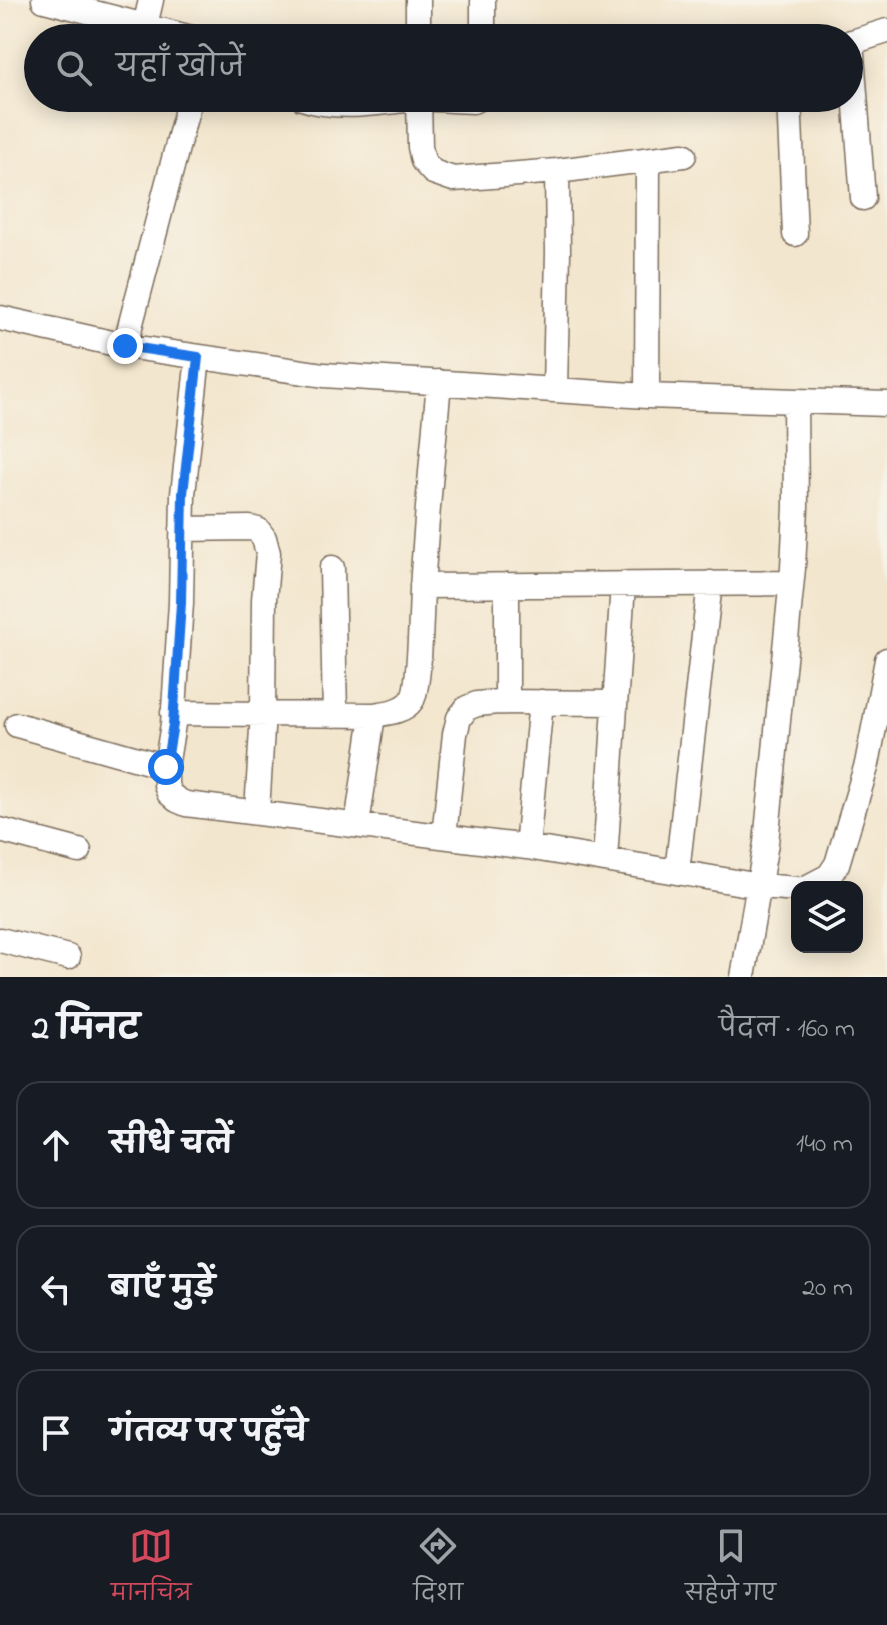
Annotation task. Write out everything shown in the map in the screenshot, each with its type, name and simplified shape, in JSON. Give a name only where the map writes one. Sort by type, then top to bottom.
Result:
[{"type":"street","points":[[44,0],[137,24]]},
{"type":"street","points":[[145,24],[151,0]]},
{"type":"street","points":[[418,0],[418,24]]},
{"type":"street","points":[[483,0],[483,24]]},
{"type":"street","points":[[863,39],[887,31]]},
{"type":"street","points":[[125,346],[186,112]]},
{"type":"street","points":[[419,112],[423,161],[433,172],[453,179],[557,171],[684,155]]},
{"type":"street","points":[[790,112],[795,234]]},
{"type":"street","points":[[856,112],[863,198]]},
{"type":"street","points":[[647,396],[648,161]]},
{"type":"street","points":[[555,389],[557,171]]},
{"type":"street","points":[[0,318],[125,346],[324,375],[647,396],[887,404]]},
{"type":"street","points":[[198,357],[183,494],[181,603],[166,767],[169,793],[186,804],[527,847],[791,889]]},
{"type":"street","points":[[173,713],[373,715],[404,707],[413,699],[417,681],[439,382]]},
{"type":"street","points":[[743,977],[766,843],[791,583],[796,507],[795,401]]},
{"type":"street","points":[[182,529],[258,530],[268,553],[257,812]]},
{"type":"street","points":[[332,568],[335,715]]},
{"type":"street","points":[[677,872],[710,583]]},
{"type":"street","points":[[422,586],[791,583]]},
{"type":"street","points":[[605,860],[623,584]]},
{"type":"street","points":[[507,585],[507,702]]},
{"type":"street","points":[[819,881],[829,876],[837,864],[867,764],[885,686],[887,660]]},
{"type":"street","points":[[444,836],[455,734],[459,718],[467,708],[477,704],[507,702],[615,703]]},
{"type":"street","points":[[527,847],[541,702]]},
{"type":"street","points":[[357,825],[373,715]]},
{"type":"street","points":[[17,725],[166,767]]},
{"type":"street","points":[[0,830],[79,851]]},
{"type":"street","points":[[0,940],[68,957]]},
{"type":"route","points":[[125,346],[198,357],[183,494],[181,603],[173,724],[166,767]]}]
